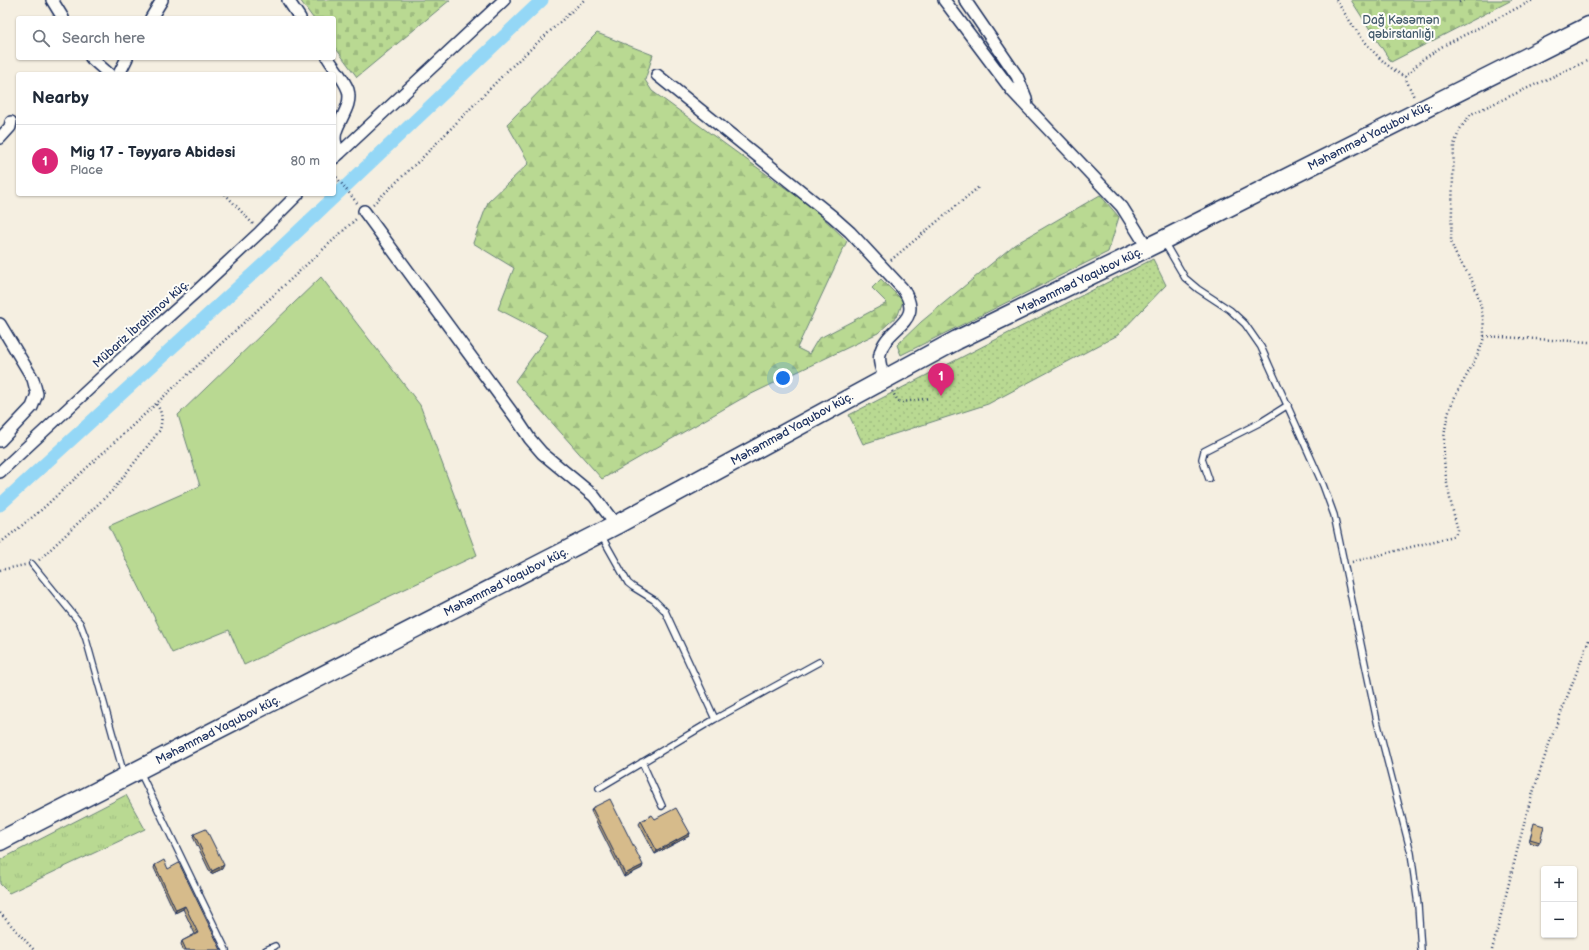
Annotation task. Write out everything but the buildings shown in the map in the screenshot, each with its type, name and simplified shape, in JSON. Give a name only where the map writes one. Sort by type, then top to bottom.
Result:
[{"type":"main road","name":"Məhəmməd Yaqubov küç.","points":[[0,841],[616,525],[958,340],[1147,248],[1589,26]]},
{"type":"street","points":[[52,0],[63,16]]},
{"type":"street","points":[[152,16],[162,0]]},
{"type":"street","points":[[288,0],[299,16]]},
{"type":"street","points":[[337,155],[504,0]]},
{"type":"street","points":[[944,0],[1004,81],[1122,207],[1147,248]]},
{"type":"street","points":[[965,0],[1017,76],[1026,98],[1027,107]]},
{"type":"street","points":[[93,60],[107,72]]},
{"type":"street","points":[[120,72],[126,60]]},
{"type":"street","points":[[329,60],[342,78],[348,91],[349,102],[336,132]]},
{"type":"street","points":[[657,76],[832,216],[850,232],[902,288],[909,298],[911,307],[909,315],[882,346],[879,356],[885,379]]},
{"type":"street","points":[[0,124],[15,121]]},
{"type":"street","points":[[0,138],[15,121]]},
{"type":"street","name":"Mübariz İbrahimov küç.","points":[[0,472],[118,361],[200,289],[296,196]]},
{"type":"street","points":[[364,211],[530,439],[542,453],[594,496],[616,525]]},
{"type":"street","points":[[0,324],[33,379],[37,394],[32,407],[0,441]]},
{"type":"lane","points":[[1163,240],[1185,278],[1198,289],[1230,310],[1245,324],[1261,347],[1323,485],[1334,515],[1377,721],[1394,781],[1411,853],[1418,905],[1421,950]]},
{"type":"lane","points":[[1209,479],[1202,459],[1204,451],[1261,422],[1288,405]]},
{"type":"lane","points":[[600,533],[628,583],[654,600],[665,611],[715,719]]},
{"type":"lane","points":[[32,564],[80,623],[132,773],[226,950]]},
{"type":"lane","points":[[599,788],[715,719],[819,662]]},
{"type":"lane","points":[[642,762],[662,806]]},
{"type":"lane","points":[[266,950],[275,946]]},
{"type":"path","points":[[0,544],[40,511],[421,159],[510,68],[584,0]]},
{"type":"path","points":[[1336,0],[1366,44],[1381,61],[1405,77],[1419,111]]},
{"type":"path","points":[[1459,2],[1464,0]]},
{"type":"path","points":[[1405,77],[1422,60],[1441,46],[1533,0]]},
{"type":"path","points":[[1344,564],[1454,536],[1458,530],[1448,494],[1445,462],[1445,428],[1452,402],[1484,336],[1480,305],[1474,287],[1454,254],[1451,241],[1454,145],[1460,129],[1472,114],[1589,60]]},
{"type":"path","points":[[336,176],[364,211]]},
{"type":"path","points":[[883,267],[980,186]]},
{"type":"path","points":[[227,196],[260,232]]},
{"type":"path","points":[[1484,336],[1589,342]]},
{"type":"path","points":[[885,379],[898,401],[903,402],[930,398]]},
{"type":"path","points":[[0,570],[32,564],[43,557],[113,490],[160,430],[162,418],[161,410],[156,404]]},
{"type":"path","points":[[1492,950],[1528,808],[1549,744],[1589,640]]},
{"type":"path","points":[[0,913],[34,950]]},
{"type":"green space","points":[[300,0],[450,0],[357,77],[336,49],[336,16],[312,16]]},
{"type":"green space","name":"Dağ Kəsəmən qəbirstanlığı","points":[[1351,0],[1512,0],[1391,62]]},
{"type":"green space","points":[[597,33],[653,55],[645,80],[652,91],[813,208],[847,241],[797,348],[809,354],[818,339],[887,303],[872,288],[881,279],[903,301],[898,315],[878,333],[741,399],[602,479],[515,381],[548,335],[498,309],[514,268],[473,243],[488,202],[529,163],[507,124]]},
{"type":"green space","points":[[1100,195],[1119,217],[1108,252],[901,355],[897,345],[921,322],[1014,245]]},
{"type":"green space","points":[[1153,259],[1166,285],[1118,335],[988,404],[863,444],[849,415]]},
{"type":"green space","points":[[321,277],[420,405],[477,555],[244,665],[229,630],[172,653],[109,526],[200,486],[178,415]]},
{"type":"green space","points":[[126,795],[145,829],[9,893],[0,884],[0,860]]},
{"type":"waterway","points":[[336,195],[542,0]]},
{"type":"waterway","points":[[0,505],[272,256],[335,196]]},
{"type":"place","name":"Mig 17 - Təyyarə Abidəsi","points":[[941,396]]}]
